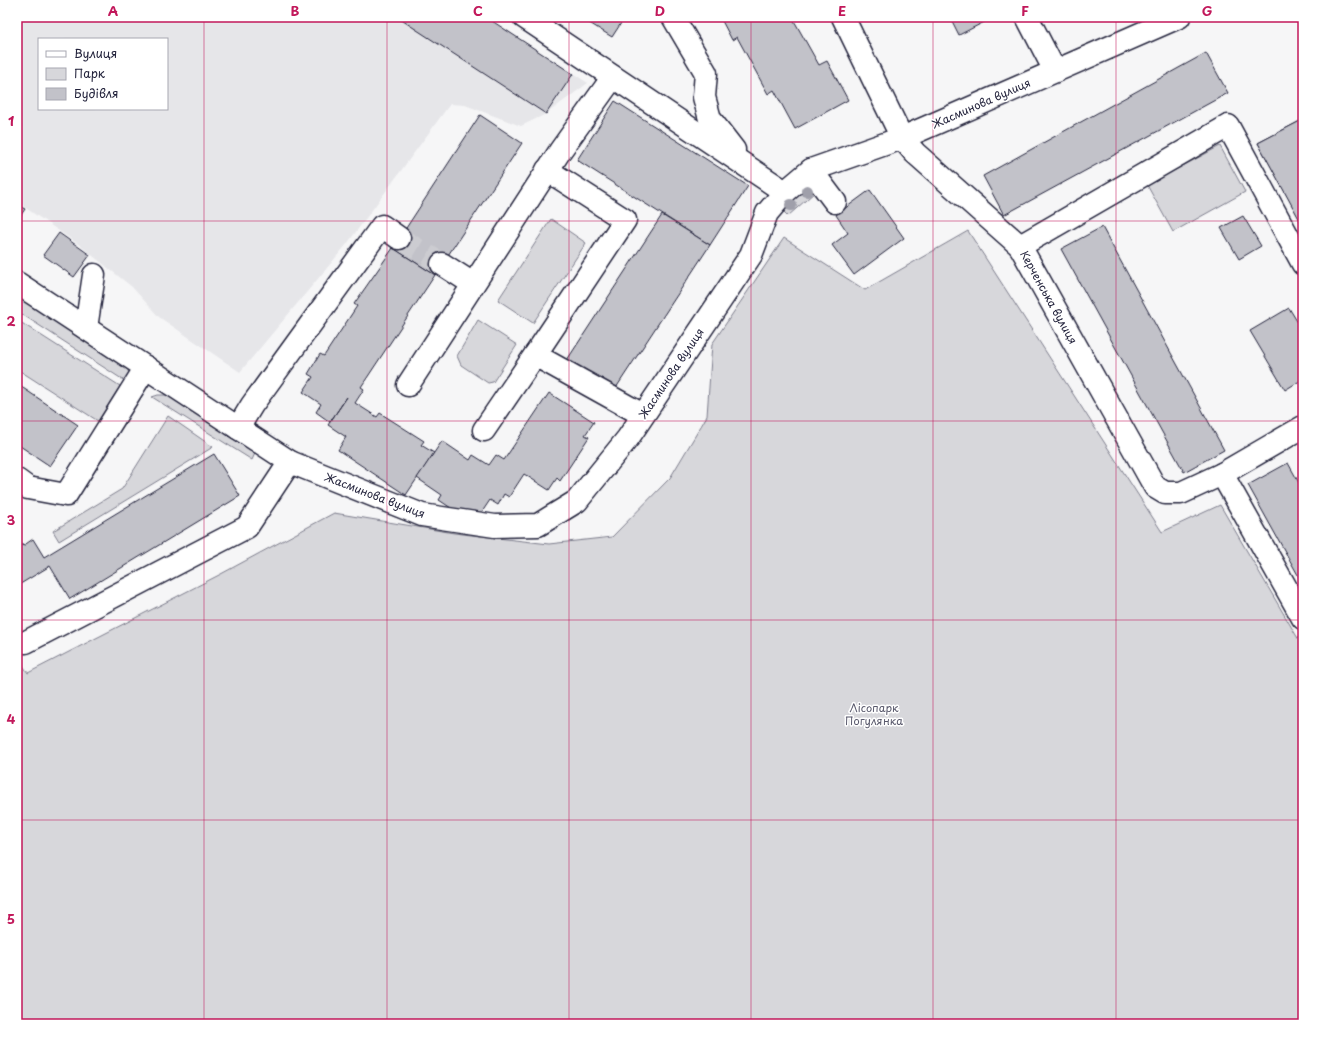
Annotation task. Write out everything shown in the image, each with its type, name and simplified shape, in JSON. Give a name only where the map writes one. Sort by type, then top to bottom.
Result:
[{"type":"street","points":[[524,17],[785,192]]},
{"type":"street","points":[[673,17],[706,73],[704,97],[710,119],[747,167]]},
{"type":"street","points":[[842,17],[902,138],[915,153],[1020,246]]},
{"type":"street","points":[[1027,17],[1056,71]]},
{"type":"street","name":"Жасминова вулиця","points":[[17,283],[290,462],[422,515],[495,526],[538,525],[576,501],[628,438],[751,255],[767,213],[785,192],[811,170],[902,138],[1179,17]]},
{"type":"street","points":[[408,385],[547,170],[613,77]]},
{"type":"street","name":"Керченська вулиця","points":[[1303,264],[1228,126],[1020,246],[1155,487],[1164,493],[1180,493],[1222,474],[1303,427]]},
{"type":"street","points":[[484,430],[625,220],[547,170]]},
{"type":"street","points":[[811,170],[835,202]]},
{"type":"street","points":[[238,428],[252,405],[382,226],[399,238]]},
{"type":"street","points":[[442,264],[473,284]]},
{"type":"street","points":[[86,328],[94,275]]},
{"type":"street","points":[[535,355],[643,415]]},
{"type":"street","points":[[17,480],[28,488],[66,495],[146,367]]},
{"type":"street","points":[[26,642],[247,527],[290,462]]},
{"type":"street","points":[[1222,474],[1303,618]]},
{"type":"shaded area","points":[[17,17],[486,17],[588,83],[546,114],[521,126],[465,105],[450,104],[347,244],[240,372],[159,317],[132,287],[78,244],[17,202]]},
{"type":"green space","points":[[1220,146],[1245,192],[1173,232],[1147,185]]},
{"type":"green space","points":[[808,185],[815,192],[788,216],[781,209]]},
{"type":"green space","points":[[551,219],[586,243],[533,323],[498,300]]},
{"type":"green space","name":"Лісопарк Погулянка","points":[[968,231],[1162,532],[1220,505],[1303,647],[1303,1024],[17,1024],[17,657],[28,673],[221,574],[334,513],[454,533],[549,544],[612,537],[670,478],[707,416],[712,344],[784,238],[865,290]]},
{"type":"green space","points":[[17,297],[127,368],[130,376],[128,383],[17,311]]},
{"type":"green space","points":[[17,320],[120,386],[98,421],[17,369]]},
{"type":"green space","points":[[478,320],[517,345],[493,382],[488,383],[461,365],[457,356]]},
{"type":"green space","points":[[158,395],[169,395],[256,451],[252,460],[152,397]]},
{"type":"green space","points":[[168,416],[213,447],[59,541],[53,531],[122,489]]},
{"type":"building","points":[[397,17],[486,17],[573,74],[546,114]]},
{"type":"building","points":[[580,17],[625,17],[612,37]]},
{"type":"building","points":[[720,17],[792,17],[819,65],[827,61],[848,100],[795,129],[774,90],[768,94],[737,37],[732,40]]},
{"type":"building","points":[[950,17],[994,17],[959,35]]},
{"type":"building","points":[[1206,53],[1228,93],[1004,215],[983,176]]},
{"type":"building","points":[[615,101],[748,186],[710,245],[577,160]]},
{"type":"building","points":[[480,115],[522,143],[435,275],[393,248]]},
{"type":"building","points":[[1300,121],[1303,127],[1302,223],[1258,143]]},
{"type":"building","points":[[1300,121],[1303,127],[1303,226],[1258,143]]},
{"type":"building","points":[[870,190],[904,238],[854,275],[832,245],[848,233],[836,215]]},
{"type":"building","points":[[17,205],[25,209],[17,221]]},
{"type":"building","points":[[662,215],[710,245],[614,391],[567,360]]},
{"type":"building","points":[[1243,216],[1261,246],[1239,259],[1221,228]]},
{"type":"building","points":[[1102,227],[1224,450],[1184,472],[1061,249]]},
{"type":"building","points":[[59,233],[90,255],[74,277],[43,255]]},
{"type":"building","points":[[393,248],[435,275],[361,387],[364,389],[355,403],[377,417],[380,413],[424,441],[421,445],[434,453],[406,495],[338,450],[346,437],[328,425],[347,397],[330,422],[316,412],[321,404],[303,392],[313,377],[308,374],[320,354],[324,356],[357,306],[354,304]]},
{"type":"building","points":[[1289,308],[1303,331],[1303,379],[1285,390],[1250,331]]},
{"type":"building","points":[[17,384],[78,425],[50,466],[17,444]]},
{"type":"building","points":[[549,393],[594,422],[585,435],[589,437],[560,481],[557,478],[549,490],[524,474],[509,497],[504,494],[498,505],[490,500],[478,518],[466,510],[463,516],[439,500],[442,495],[417,478],[442,441],[470,460],[473,455],[489,465],[496,455],[504,460]]},
{"type":"building","points":[[214,454],[240,496],[70,599],[50,566],[17,586],[17,537],[23,546],[33,539],[44,557]]},
{"type":"building","points":[[1288,463],[1303,490],[1303,584],[1248,485]]},
{"type":"tunnel","points":[[399,238],[442,264]]}]
